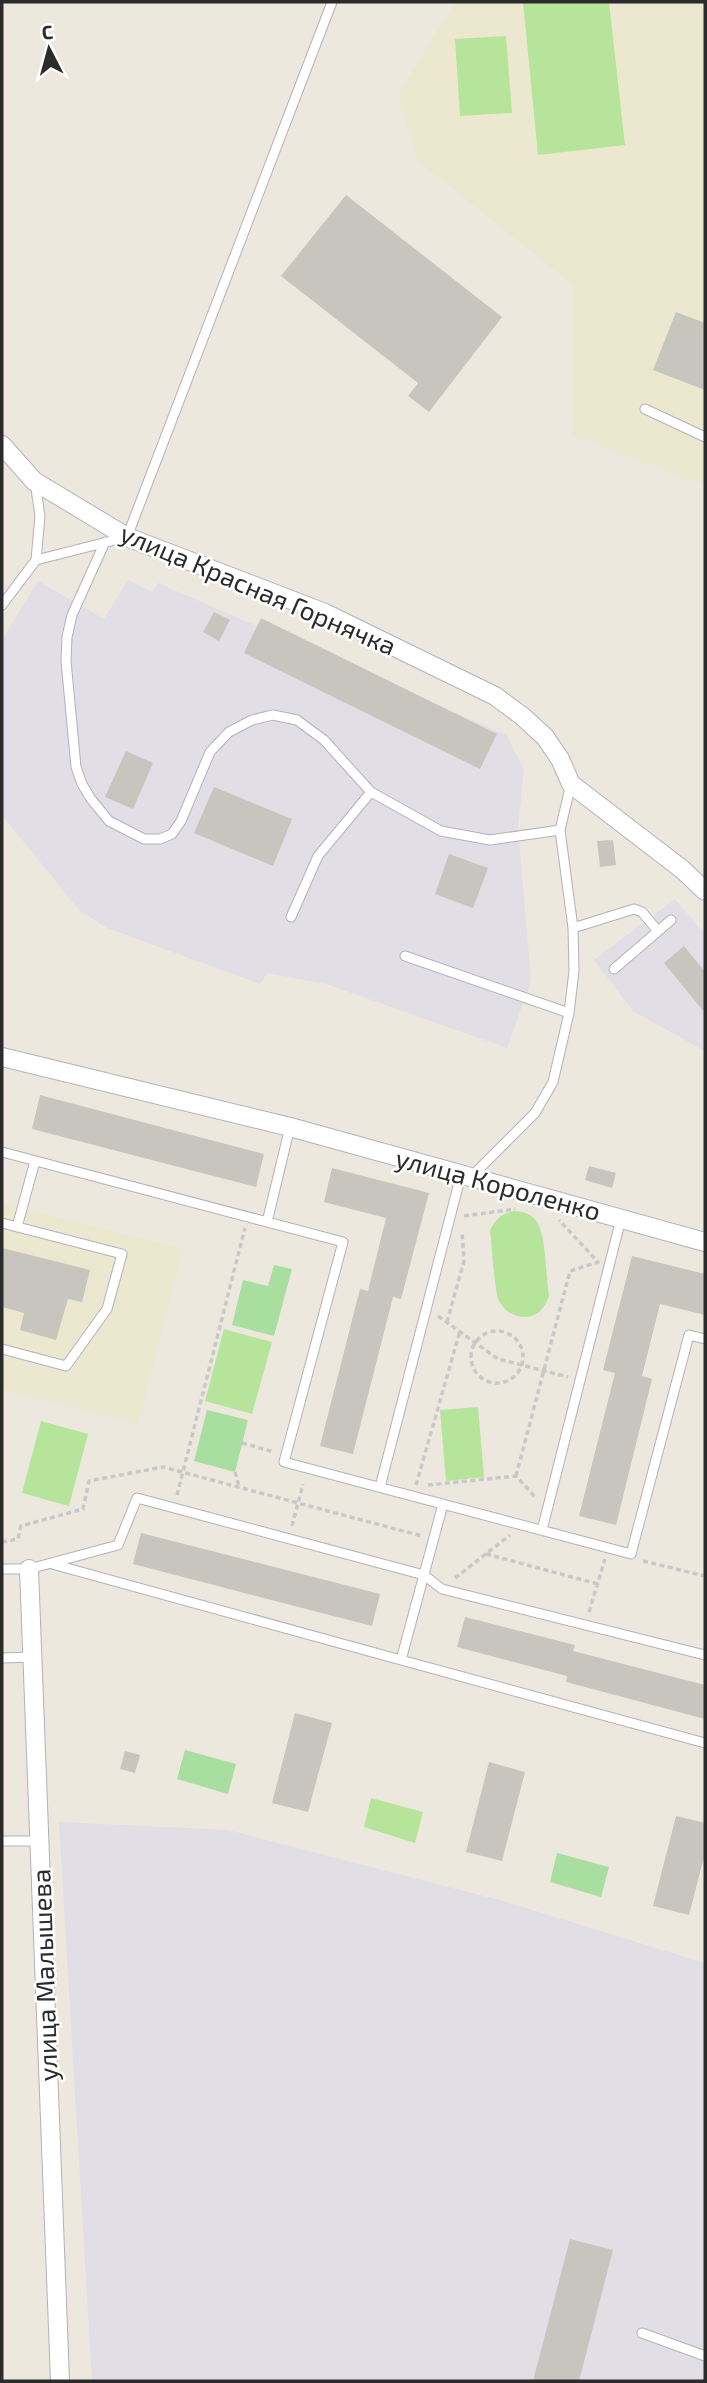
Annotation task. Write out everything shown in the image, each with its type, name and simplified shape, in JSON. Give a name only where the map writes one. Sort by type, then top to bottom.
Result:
[{"type":"street","name":"улица Красная Горнячка","points":[[2,445],[34,481],[127,537],[325,612],[495,696],[523,716],[545,737],[571,784],[683,870],[705,891]]},
{"type":"street","name":"улица Короленко","points":[[2,1060],[290,1127],[705,1242]]},
{"type":"street","name":"улица Малышева","points":[[29,1569],[61,2381]]},
{"type":"lane","points":[[36,560],[127,537],[332,2]]},
{"type":"lane","points":[[645,409],[705,437]]},
{"type":"lane","points":[[2,605],[36,560],[40,516],[34,481]]},
{"type":"lane","points":[[105,542],[72,615],[67,637],[66,661],[76,767],[86,792],[109,821],[144,839],[160,839],[172,834],[181,821],[210,752],[229,732],[252,720],[273,715],[297,720],[306,726],[324,740],[371,792],[441,831],[490,840],[560,830]]},
{"type":"lane","points":[[380,1488],[427,1307],[466,1176],[535,1113],[554,1082],[569,1013],[574,971],[573,928],[560,830],[571,784]]},
{"type":"lane","points":[[291,917],[318,856],[371,792]]},
{"type":"lane","points":[[573,928],[634,909],[642,912],[658,931]]},
{"type":"lane","points":[[614,969],[671,920]]},
{"type":"lane","points":[[405,956],[569,1013]]},
{"type":"lane","points":[[267,1222],[290,1127]]},
{"type":"lane","points":[[2,1152],[343,1242],[284,1462],[380,1488],[631,1554],[690,1335],[705,1339]]},
{"type":"lane","points":[[17,1227],[35,1161]]},
{"type":"lane","points":[[542,1530],[621,1219]]},
{"type":"lane","points":[[2,1223],[122,1254],[107,1309],[66,1366],[2,1349]]},
{"type":"lane","points":[[2,1569],[29,1569],[118,1545],[136,1498],[424,1575],[442,1589],[705,1655]]},
{"type":"lane","points":[[401,1660],[443,1504]]},
{"type":"lane","points":[[51,1563],[705,1743]]},
{"type":"lane","points":[[2,1658],[33,1657]]},
{"type":"lane","points":[[2,1841],[40,1841]]},
{"type":"lane","points":[[642,2333],[705,2356]]},
{"type":"path","points":[[461,1216],[521,1208]]},
{"type":"path","points":[[516,1476],[570,1270],[598,1262],[554,1215]]},
{"type":"path","points":[[174,1507],[248,1217]]},
{"type":"path","points":[[447,1322],[464,1261],[461,1227]]},
{"type":"path","points":[[427,1307],[498,1359],[580,1380]]},
{"type":"path","points":[[460,1331],[416,1487],[516,1476]]},
{"type":"path","points":[[493,1332],[504,1332],[513,1337],[520,1345],[523,1355],[517,1375],[496,1384],[477,1374],[471,1353],[476,1342],[483,1335],[493,1332]]},
{"type":"path","points":[[242,1443],[286,1455]]},
{"type":"path","points":[[235,1472],[239,1488]]},
{"type":"path","points":[[516,1476],[537,1500]]},
{"type":"path","points":[[289,1538],[303,1483]]},
{"type":"path","points":[[442,1589],[522,1525]]},
{"type":"path","points":[[586,1624],[608,1548]]},
{"type":"path","points":[[486,1554],[598,1584]]},
{"type":"path","points":[[631,1554],[641,1560],[705,1576]]},
{"type":"shaded area","points":[[455,2],[705,2],[705,485],[573,435],[573,285],[418,161],[398,94]]},
{"type":"shaded area","points":[[128,580],[152,592],[158,583],[506,735],[524,769],[518,827],[531,980],[507,1048],[326,984],[267,973],[260,984],[107,928],[79,910],[2,815],[2,640],[38,581],[104,619]]},
{"type":"shaded area","points":[[675,899],[705,934],[705,1051],[633,1011],[594,960]]},
{"type":"shaded area","points":[[2,1203],[183,1249],[138,1423],[2,1389]]},
{"type":"shaded area","points":[[59,1822],[228,1830],[503,1901],[705,1963],[705,2381],[92,2381]]},
{"type":"green space","points":[[523,2],[609,2],[625,145],[538,155]]},
{"type":"green space","points":[[506,36],[512,113],[460,116],[455,39]]},
{"type":"green space","points":[[514,1211],[526,1213],[536,1220],[544,1243],[549,1296],[540,1311],[530,1317],[507,1311],[499,1301],[496,1288],[490,1230],[499,1218]]},
{"type":"green space","points":[[274,1265],[292,1269],[274,1336],[232,1325],[243,1280],[268,1286]]},
{"type":"green space","points":[[224,1329],[272,1342],[252,1414],[205,1401]]},
{"type":"green space","points":[[478,1407],[484,1477],[446,1481],[440,1410]]},
{"type":"green space","points":[[207,1410],[248,1420],[235,1472],[194,1461]]},
{"type":"green space","points":[[41,1421],[88,1434],[69,1506],[22,1493]]},
{"type":"green space","points":[[185,1750],[236,1764],[228,1794],[177,1779]]},
{"type":"green space","points":[[371,1798],[423,1812],[415,1843],[364,1827]]},
{"type":"green space","points":[[557,1853],[609,1867],[601,1897],[550,1882]]},
{"type":"building","points":[[346,195],[502,317],[429,412],[408,396],[418,383],[281,276]]},
{"type":"building","points":[[676,312],[705,323],[705,390],[653,370]]},
{"type":"building","points":[[214,612],[230,620],[219,641],[203,632]]},
{"type":"building","points":[[261,618],[497,734],[480,769],[244,653]]},
{"type":"building","points":[[126,751],[153,763],[133,809],[105,797]]},
{"type":"building","points":[[214,787],[292,819],[273,866],[194,833]]},
{"type":"building","points":[[613,840],[616,865],[600,867],[597,841]]},
{"type":"building","points":[[449,854],[488,868],[473,908],[435,894]]},
{"type":"building","points":[[684,946],[705,972],[705,1013],[664,963]]},
{"type":"building","points":[[40,1095],[264,1154],[256,1187],[32,1129]]},
{"type":"building","points":[[589,1166],[616,1173],[612,1188],[585,1180]]},
{"type":"building","points":[[332,1168],[429,1193],[401,1299],[393,1297],[353,1454],[320,1446],[360,1289],[368,1291],[386,1218],[324,1202]]},
{"type":"building","points":[[2,1248],[90,1270],[82,1302],[68,1299],[56,1340],[20,1330],[24,1313],[2,1307]]},
{"type":"building","points":[[632,1256],[705,1274],[705,1315],[660,1304],[642,1376],[652,1379],[616,1525],[579,1516],[615,1373],[603,1370]]},
{"type":"building","points":[[141,1533],[380,1594],[372,1626],[133,1564]]},
{"type":"building","points":[[465,1617],[575,1645],[573,1651],[705,1685],[705,1719],[566,1682],[567,1676],[457,1647]]},
{"type":"building","points":[[295,1713],[332,1723],[308,1812],[272,1803]]},
{"type":"building","points":[[125,1751],[140,1755],[135,1773],[120,1769]]},
{"type":"building","points":[[489,1762],[525,1772],[502,1861],[466,1852]]},
{"type":"building","points":[[676,1816],[705,1823],[705,1853],[689,1915],[653,1906]]},
{"type":"building","points":[[570,2239],[613,2250],[579,2381],[533,2381]]}]
